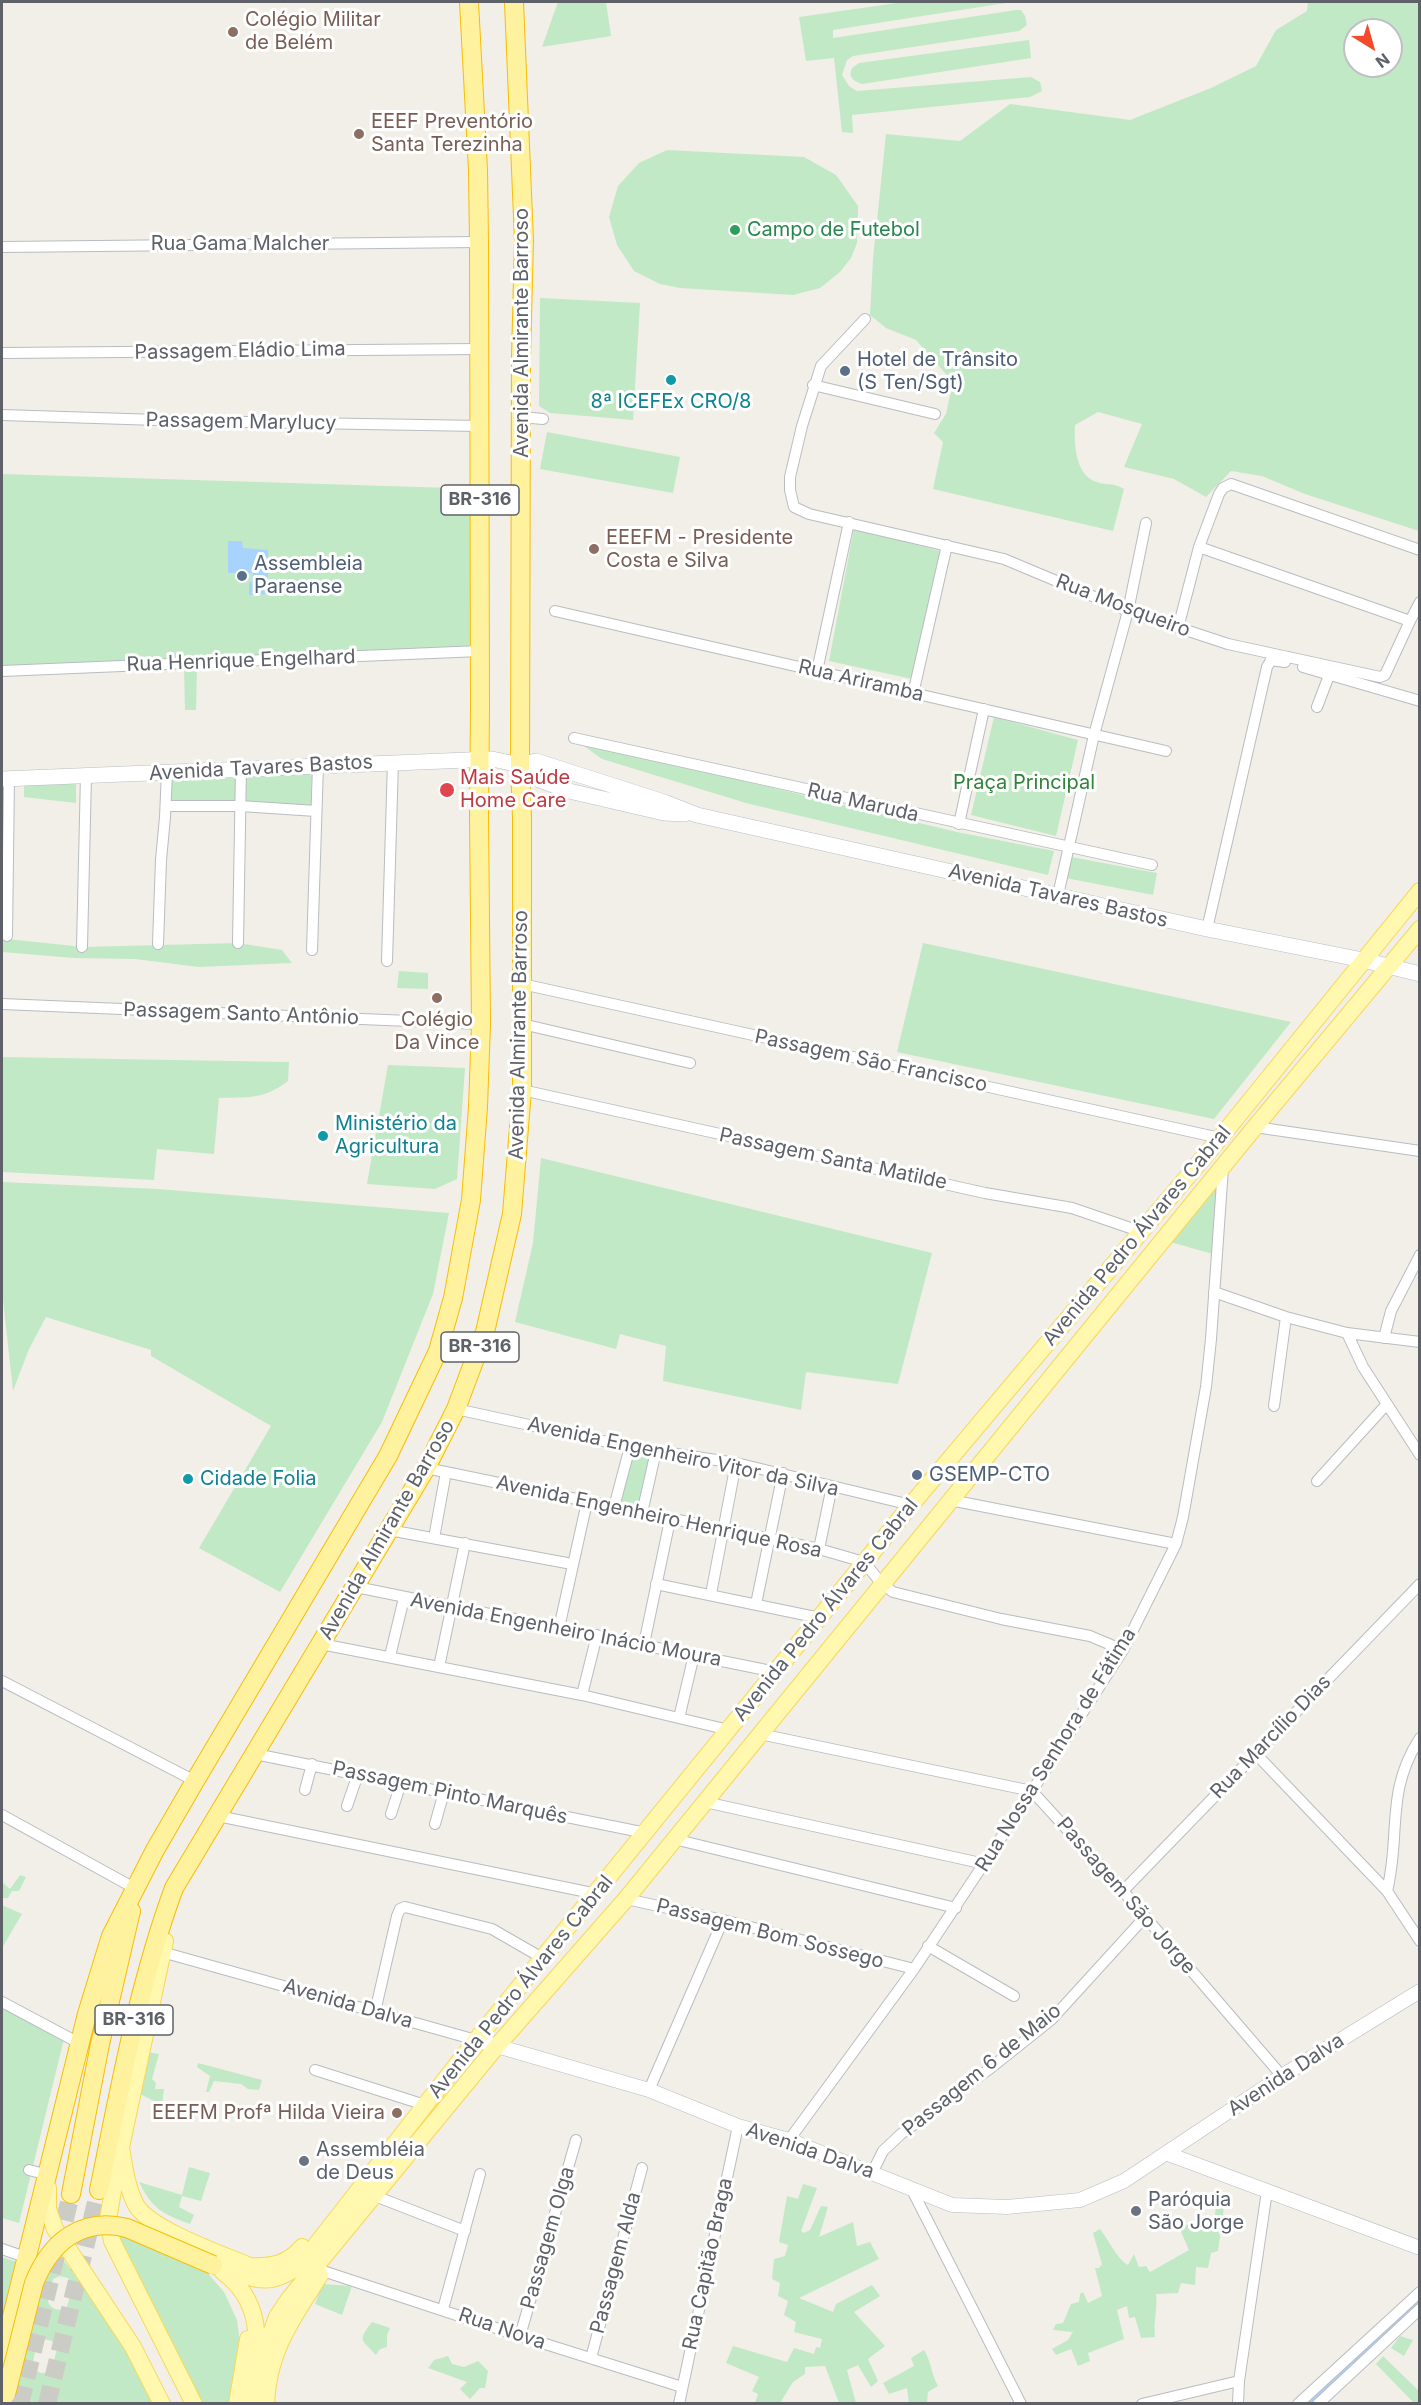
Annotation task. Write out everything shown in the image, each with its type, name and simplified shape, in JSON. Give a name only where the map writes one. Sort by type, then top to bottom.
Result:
[{"type":"highway","name":"Avenida Almirante Barroso","points":[[2,2357],[4,2334],[48,2175],[79,2043],[111,1936],[155,1850],[388,1456],[438,1351],[453,1298],[471,1200],[481,1024],[478,170],[469,2]]},
{"type":"highway","name":"Avenida Almirante Barroso","points":[[99,2190],[139,1997],[154,1941],[174,1888],[356,1587],[426,1468],[456,1409],[485,1332],[512,1214],[522,1090],[520,765],[524,241],[514,2]]},
{"type":"highway","name":"Avenida Almirante Barroso","points":[[71,2194],[100,2044],[136,1889]]},
{"type":"highway","points":[[6,2399],[39,2270],[50,2253],[70,2235],[95,2225],[116,2225],[214,2266]]},
{"type":"main road","name":"Avenida Tavares Bastos","points":[[5,778],[393,761],[479,759],[504,760],[520,765],[536,761],[664,802],[697,815],[1207,929],[1364,960],[1419,974]]},
{"type":"main road","name":"Avenida Pedro Álvares Cabral","points":[[214,2266],[264,2281],[280,2279],[306,2258],[476,2040],[597,1894],[864,1562],[1220,1138],[1419,891]]},
{"type":"main road","name":"Avenida Pedro Álvares Cabral","points":[[359,2216],[497,2046],[626,1899],[1419,929]]},
{"type":"main road","points":[[192,1858],[162,1952],[108,2219],[112,2241],[194,2403]]},
{"type":"main road","points":[[121,2147],[131,2193],[137,2207],[144,2215],[166,2229],[250,2266],[274,2265],[296,2254],[364,2172],[383,2158]]},
{"type":"main road","points":[[48,2175],[48,2209],[56,2229],[133,2347],[162,2403]]},
{"type":"main road","points":[[255,2374],[277,2317],[289,2299],[359,2216]]},
{"type":"main road","points":[[266,2403],[272,2363],[283,2333],[359,2216]]},
{"type":"main road","points":[[214,2266],[237,2282],[253,2307],[257,2342],[252,2403]]},
{"type":"main road","points":[[214,2266],[242,2301],[250,2331],[237,2403]]},
{"type":"street","name":"Rua Gama Malcher","points":[[2,247],[478,242]]},
{"type":"street","name":"Rua Mosqueiro","points":[[866,319],[821,366],[813,386],[790,477],[791,497],[794,507],[799,510],[1004,559],[1128,611],[1228,644],[1380,677],[1385,675],[1410,621]]},
{"type":"street","name":"Passagem Eládio Lima","points":[[2,353],[479,349]]},
{"type":"street","points":[[813,386],[936,414]]},
{"type":"street","name":"Passagem Marylucy","points":[[2,415],[201,422],[480,426]]},
{"type":"street","points":[[521,417],[543,418]]},
{"type":"street","points":[[1178,628],[1199,547],[1223,488],[1231,484],[1419,550]]},
{"type":"street","points":[[817,671],[849,522]]},
{"type":"street","points":[[1058,896],[1094,734],[1128,611],[1146,523]]},
{"type":"street","points":[[912,694],[947,545]]},
{"type":"street","points":[[1199,547],[1410,621],[1419,602]]},
{"type":"street","name":"Rua Ariramba","points":[[555,611],[1166,751]]},
{"type":"street","name":"Rua Henrique Engelhard","points":[[2,671],[480,651]]},
{"type":"street","points":[[1207,929],[1266,667],[1271,660],[1330,673],[1419,701]]},
{"type":"street","points":[[1317,706],[1330,673]]},
{"type":"street","points":[[959,824],[984,709]]},
{"type":"street","name":"Rua Maruda","points":[[574,738],[1152,865]]},
{"type":"street","points":[[387,962],[393,761]]},
{"type":"street","points":[[312,950],[318,765]]},
{"type":"street","points":[[238,943],[241,768]]},
{"type":"street","points":[[158,944],[160,861],[167,772]]},
{"type":"street","points":[[82,947],[86,775]]},
{"type":"street","points":[[5,778],[7,936]]},
{"type":"street","points":[[166,806],[240,806],[316,811]]},
{"type":"street","name":"Passagem São Francisco","points":[[522,984],[1220,1138]]},
{"type":"street","name":"Passagem Santo Antônio","points":[[2,1004],[481,1024]]},
{"type":"street","points":[[522,1024],[690,1063]]},
{"type":"street","name":"Passagem Santa Matilde","points":[[522,1090],[985,1192],[1072,1208],[1142,1232]]},
{"type":"street","points":[[1255,1127],[1419,1151]]},
{"type":"street","name":"Rua Nossa Senhora de Fátima","points":[[789,2140],[914,1969],[985,1864],[1123,1650],[1176,1544],[1183,1517],[1206,1387],[1223,1168]]},
{"type":"street","points":[[1384,1338],[1391,1311],[1419,1255]]},
{"type":"street","points":[[1214,1292],[1286,1317],[1347,1333],[1419,1342]]},
{"type":"street","points":[[1274,1406],[1286,1317]]},
{"type":"street","points":[[1347,1333],[1363,1367],[1386,1406],[1419,1455]]},
{"type":"street","points":[[1317,1481],[1386,1406]]},
{"type":"street","name":"Avenida Engenheiro Vitor da Silva","points":[[456,1409],[630,1447],[736,1463],[911,1505]]},
{"type":"street","points":[[614,1508],[630,1447]]},
{"type":"street","points":[[642,1513],[656,1451]]},
{"type":"street","points":[[711,1594],[736,1463]]},
{"type":"street","name":"Avenida Engenheiro Henrique Rosa","points":[[426,1468],[819,1549],[864,1562]]},
{"type":"street","points":[[434,1538],[446,1472]]},
{"type":"street","points":[[756,1604],[783,1473]]},
{"type":"street","points":[[819,1549],[832,1486]]},
{"type":"street","points":[[950,1500],[1176,1544]]},
{"type":"street","points":[[559,1628],[586,1502]]},
{"type":"street","points":[[644,1644],[670,1520]]},
{"type":"street","points":[[389,1530],[572,1564]]},
{"type":"street","points":[[438,1667],[465,1543]]},
{"type":"street","points":[[864,1562],[882,1584],[893,1592],[913,1599],[1010,1622],[1090,1636],[1123,1650]]},
{"type":"street","points":[[656,1584],[820,1618]]},
{"type":"street","name":"Rua Marcílio Dias","points":[[1123,1891],[1419,1584]]},
{"type":"street","name":"Avenida Engenheiro Inácio Moura","points":[[356,1587],[776,1672]]},
{"type":"street","points":[[390,1656],[404,1598]]},
{"type":"street","points":[[582,1695],[597,1635]]},
{"type":"street","points":[[321,1644],[582,1695],[729,1730]]},
{"type":"street","points":[[679,1718],[694,1656]]},
{"type":"street","points":[[2,1681],[195,1781]]},
{"type":"street","points":[[760,1734],[1032,1791]]},
{"type":"street","points":[[1386,1891],[1390,1875],[1397,1790],[1402,1771],[1419,1738]]},
{"type":"street","name":"Passagem Pinto Marquês","points":[[255,1754],[646,1833]]},
{"type":"street","points":[[1256,1754],[1386,1891],[1419,1941]]},
{"type":"street","points":[[304,1790],[312,1764]]},
{"type":"street","points":[[347,1806],[358,1774]]},
{"type":"street","points":[[391,1814],[401,1783]]},
{"type":"street","name":"Passagem São Jorge","points":[[1032,1791],[1123,1891],[1282,2076]]},
{"type":"street","points":[[435,1824],[444,1792]]},
{"type":"street","points":[[705,1802],[985,1864]]},
{"type":"street","points":[[2,1815],[136,1889]]},
{"type":"street","points":[[218,1816],[597,1894]]},
{"type":"street","points":[[674,1839],[956,1908]]},
{"type":"street","name":"Passagem Bom Sossego","points":[[626,1899],[723,1920],[914,1969]]},
{"type":"street","points":[[375,2012],[397,1916],[400,1909],[405,1907],[492,1929],[544,1959]]},
{"type":"street","name":"Passagem 6 de Maio","points":[[872,2173],[883,2151],[901,2134],[1052,2019],[1145,1917]]},
{"type":"street","points":[[649,2090],[723,1920]]},
{"type":"street","points":[[928,1946],[1014,1996]]},
{"type":"street","name":"Avenida Dalva","points":[[162,1952],[649,2090],[738,2126],[789,2140],[952,2205],[1007,2206],[1080,2200],[1124,2181],[1168,2154],[1282,2076],[1419,1991]]},
{"type":"street","points":[[2,2002],[79,2043]]},
{"type":"street","points":[[315,2070],[425,2105]]},
{"type":"street","name":"Rua Capitão Braga","points":[[679,2403],[738,2126]]},
{"type":"street","name":"Passagem Olga","points":[[520,2337],[576,2140]]},
{"type":"street","points":[[1168,2154],[1419,2248]]},
{"type":"street","name":"Passagem Alda","points":[[591,2358],[642,2168]]},
{"type":"street","points":[[28,2170],[48,2175]]},
{"type":"street","points":[[443,2310],[480,2174]]},
{"type":"street","points":[[911,2188],[1021,2403]]},
{"type":"street","points":[[1238,2403],[1239,2381],[1267,2191]]},
{"type":"street","points":[[375,2196],[465,2231]]},
{"type":"street","points":[[2,2249],[25,2257]]},
{"type":"street","name":"Rua Nova","points":[[323,2271],[520,2337],[682,2387]]},
{"type":"street","points":[[1298,2403],[1419,2292]]},
{"type":"street","points":[[1318,2403],[1419,2309]]},
{"type":"street","points":[[1142,2403],[1239,2381]]},
{"type":"green space","points":[[558,2],[606,2],[611,36],[542,47]]},
{"type":"green space","points":[[904,2],[1012,2],[833,30],[833,38],[1016,10],[1021,10],[1027,25],[1019,31],[853,56],[847,60],[842,75],[849,86],[857,91],[1031,77],[1040,82],[1042,91],[1030,97],[852,115],[853,133],[842,132],[834,58],[806,61],[799,17]]},
{"type":"green space","points":[[1308,2],[1419,2],[1419,531],[1305,494],[1262,476],[1231,471],[1206,497],[1174,479],[1124,467],[1142,424],[1098,412],[1075,425],[1077,458],[1084,473],[1090,479],[1124,489],[1113,531],[933,489],[943,442],[934,433],[946,414],[953,382],[916,340],[886,328],[870,315],[873,259],[886,134],[960,141],[1010,104],[1130,120],[1211,88],[1256,66],[1276,30],[1307,11]]},
{"type":"green space","points":[[1029,40],[1031,58],[862,84],[851,76],[852,68],[859,63]]},
{"type":"green space","name":"Campo de Futebol","points":[[667,150],[804,157],[836,175],[858,206],[857,243],[851,258],[840,272],[820,288],[793,295],[680,288],[660,284],[634,271],[617,245],[609,217],[618,186],[639,163]]},
{"type":"green space","points":[[540,298],[640,303],[633,420],[550,413],[539,406]]},
{"type":"green space","points":[[547,432],[680,457],[673,493],[540,469]]},
{"type":"green space","name":"Assembleia Paraense","points":[[2,474],[483,489],[482,651],[2,671]]},
{"type":"green space","points":[[854,528],[940,551],[912,679],[829,661]]},
{"type":"green space","points":[[184,667],[197,667],[196,710],[185,710]]},
{"type":"green space","name":"Praça Principal","points":[[994,717],[1078,740],[1056,836],[971,815]]},
{"type":"green space","points":[[577,741],[957,832],[1054,851],[1048,875],[746,803],[602,759]]},
{"type":"green space","points":[[312,773],[311,806],[245,805],[246,774]]},
{"type":"green space","points":[[236,778],[235,805],[169,802],[172,779]]},
{"type":"green space","points":[[76,783],[76,803],[24,797],[24,784]]},
{"type":"green space","points":[[1071,857],[1157,873],[1153,895],[1066,878]]},
{"type":"green space","points":[[2,933],[7,939],[83,947],[238,943],[282,950],[292,963],[199,967],[135,959],[74,958],[2,952]]},
{"type":"green space","points":[[923,943],[1291,1022],[1214,1119],[897,1052]]},
{"type":"green space","points":[[399,971],[428,973],[428,989],[397,988]]},
{"type":"green space","points":[[2,1057],[289,1062],[288,1081],[271,1092],[247,1097],[219,1098],[214,1154],[157,1149],[154,1180],[2,1172]]},
{"type":"green space","points":[[388,1065],[465,1068],[457,1179],[435,1189],[367,1184]]},
{"type":"green space","points":[[541,1158],[932,1253],[898,1384],[806,1372],[801,1410],[663,1381],[666,1346],[620,1334],[616,1349],[515,1322],[533,1243]]},
{"type":"green space","points":[[1223,1168],[1213,1254],[1163,1240]]},
{"type":"green space","points":[[2,1182],[158,1189],[449,1213],[433,1294],[382,1422],[280,1592],[199,1548],[271,1426],[151,1356],[151,1350],[46,1317],[29,1349],[13,1391],[2,1290]]},
{"type":"green space","points":[[632,1455],[650,1458],[639,1508],[620,1505]]},
{"type":"green space","points":[[20,1875],[26,1877],[19,1891],[12,1891],[8,1898],[2,1898],[2,1882],[10,1889]]},
{"type":"green space","points":[[2,1905],[22,1914],[2,1948]]},
{"type":"green space","points":[[2,2006],[64,2039],[19,2223],[2,2218]]},
{"type":"green space","points":[[146,2052],[159,2054],[152,2079],[156,2083],[155,2089],[164,2089],[162,2105],[138,2093]]},
{"type":"green space","points":[[198,2063],[262,2080],[259,2090],[248,2089],[241,2084],[214,2081],[209,2092],[206,2092],[210,2076],[197,2067]]},
{"type":"green space","points":[[189,2167],[210,2173],[201,2201],[182,2196],[179,2207],[194,2215],[190,2224],[172,2217],[154,2205],[139,2182],[182,2195]]},
{"type":"green space","points":[[803,2184],[817,2188],[801,2231],[804,2233],[810,2230],[821,2206],[828,2207],[819,2237],[853,2222],[857,2246],[870,2242],[879,2259],[799,2298],[833,2312],[836,2304],[872,2285],[880,2296],[854,2312],[885,2346],[868,2359],[878,2381],[871,2387],[858,2365],[847,2370],[856,2403],[839,2403],[825,2366],[805,2367],[805,2374],[793,2382],[780,2403],[755,2403],[758,2394],[752,2391],[759,2377],[726,2363],[733,2346],[787,2362],[794,2348],[814,2354],[816,2347],[820,2348],[822,2339],[794,2332],[796,2322],[784,2315],[788,2301],[778,2296],[780,2283],[772,2279],[774,2259],[785,2256],[788,2245],[779,2242],[787,2196],[798,2199]]},
{"type":"green space","points":[[1216,2206],[1224,2207],[1218,2251],[1211,2253],[1208,2268],[1196,2267],[1195,2285],[1181,2283],[1178,2293],[1156,2294],[1155,2337],[1141,2338],[1135,2317],[1129,2318],[1127,2306],[1117,2310],[1124,2339],[1088,2353],[1090,2361],[1078,2366],[1071,2349],[1056,2355],[1052,2349],[1068,2340],[1073,2332],[1053,2330],[1056,2324],[1063,2323],[1071,2304],[1079,2302],[1080,2294],[1083,2292],[1088,2303],[1102,2296],[1095,2268],[1099,2268],[1102,2264],[1093,2233],[1100,2229],[1124,2262],[1128,2265],[1134,2254],[1139,2267],[1146,2266],[1150,2272],[1189,2250],[1179,2227],[1203,2219],[1204,2231],[1213,2229]]},
{"type":"green space","points":[[120,2232],[204,2269],[224,2292],[237,2320],[240,2342],[230,2403],[200,2403],[118,2238]]},
{"type":"green space","points":[[2,2257],[17,2262],[2,2319]]},
{"type":"green space","points":[[61,2257],[113,2325],[157,2403],[11,2404],[37,2298],[44,2280]],"holes":[[[60,2276],[68,2278],[73,2284],[67,2307],[59,2310],[48,2302],[53,2279]],[[44,2339],[52,2341],[57,2348],[52,2370],[44,2373],[36,2371],[32,2366],[37,2343]]]},
{"type":"green space","points":[[322,2284],[352,2286],[342,2315],[315,2304]]},
{"type":"green space","points":[[372,2322],[390,2328],[387,2335],[387,2347],[380,2349],[376,2355],[363,2340],[364,2333]]},
{"type":"green space","points":[[1400,2336],[1413,2340],[1404,2356],[1391,2348]]},
{"type":"green space","points":[[924,2350],[938,2386],[928,2392],[927,2403],[909,2403],[907,2388],[889,2394],[883,2383],[914,2366],[911,2358]]},
{"type":"green space","points":[[448,2356],[452,2364],[464,2367],[478,2361],[488,2371],[485,2388],[480,2388],[470,2399],[460,2389],[467,2382],[428,2368],[434,2360]]},
{"type":"green space","points":[[1383,2356],[1419,2391],[1419,2403],[1414,2403],[1376,2364]]},
{"type":"water","points":[[228,541],[242,541],[243,548],[268,550],[268,594],[249,595],[249,583],[252,581],[253,573],[228,573]]},
{"type":"water","points":[[1419,2297],[1419,2307],[1315,2403],[1303,2404]]},
{"type":"tunnel","points":[[47,2404],[99,2190]]},
{"type":"tunnel","points":[[20,2404],[71,2194]]},
{"type":"place","name":"Colégio Militar de Belém","points":[[233,32]]},
{"type":"place","name":"EEEF Preventório Santa Terezinha","points":[[359,134]]},
{"type":"place","name":"Campo de Futebol","points":[[735,230]]},
{"type":"place","name":"Hotel de Trânsito (S Ten/Sgt)","points":[[845,371]]},
{"type":"place","name":"8ª ICEFEx CRO/8","points":[[671,380]]},
{"type":"place","name":"EEEFM - Presidente Costa e Silva","points":[[594,549]]},
{"type":"place","name":"Assembleia Paraense","points":[[242,576]]},
{"type":"place","name":"Mais Saúde Home Care","points":[[447,790]]},
{"type":"place","name":"Colégio Da Vince","points":[[437,998]]},
{"type":"place","name":"Ministério da Agricultura","points":[[323,1136]]},
{"type":"place","name":"GSEMP-CTO","points":[[917,1475]]},
{"type":"place","name":"Cidade Folia","points":[[188,1479]]},
{"type":"place","name":"EEEFM Profª Hilda Vieira","points":[[397,2113]]},
{"type":"place","name":"Assembléia de Deus","points":[[304,2161]]},
{"type":"place","name":"Paróquia São Jorge","points":[[1136,2211]]}]
